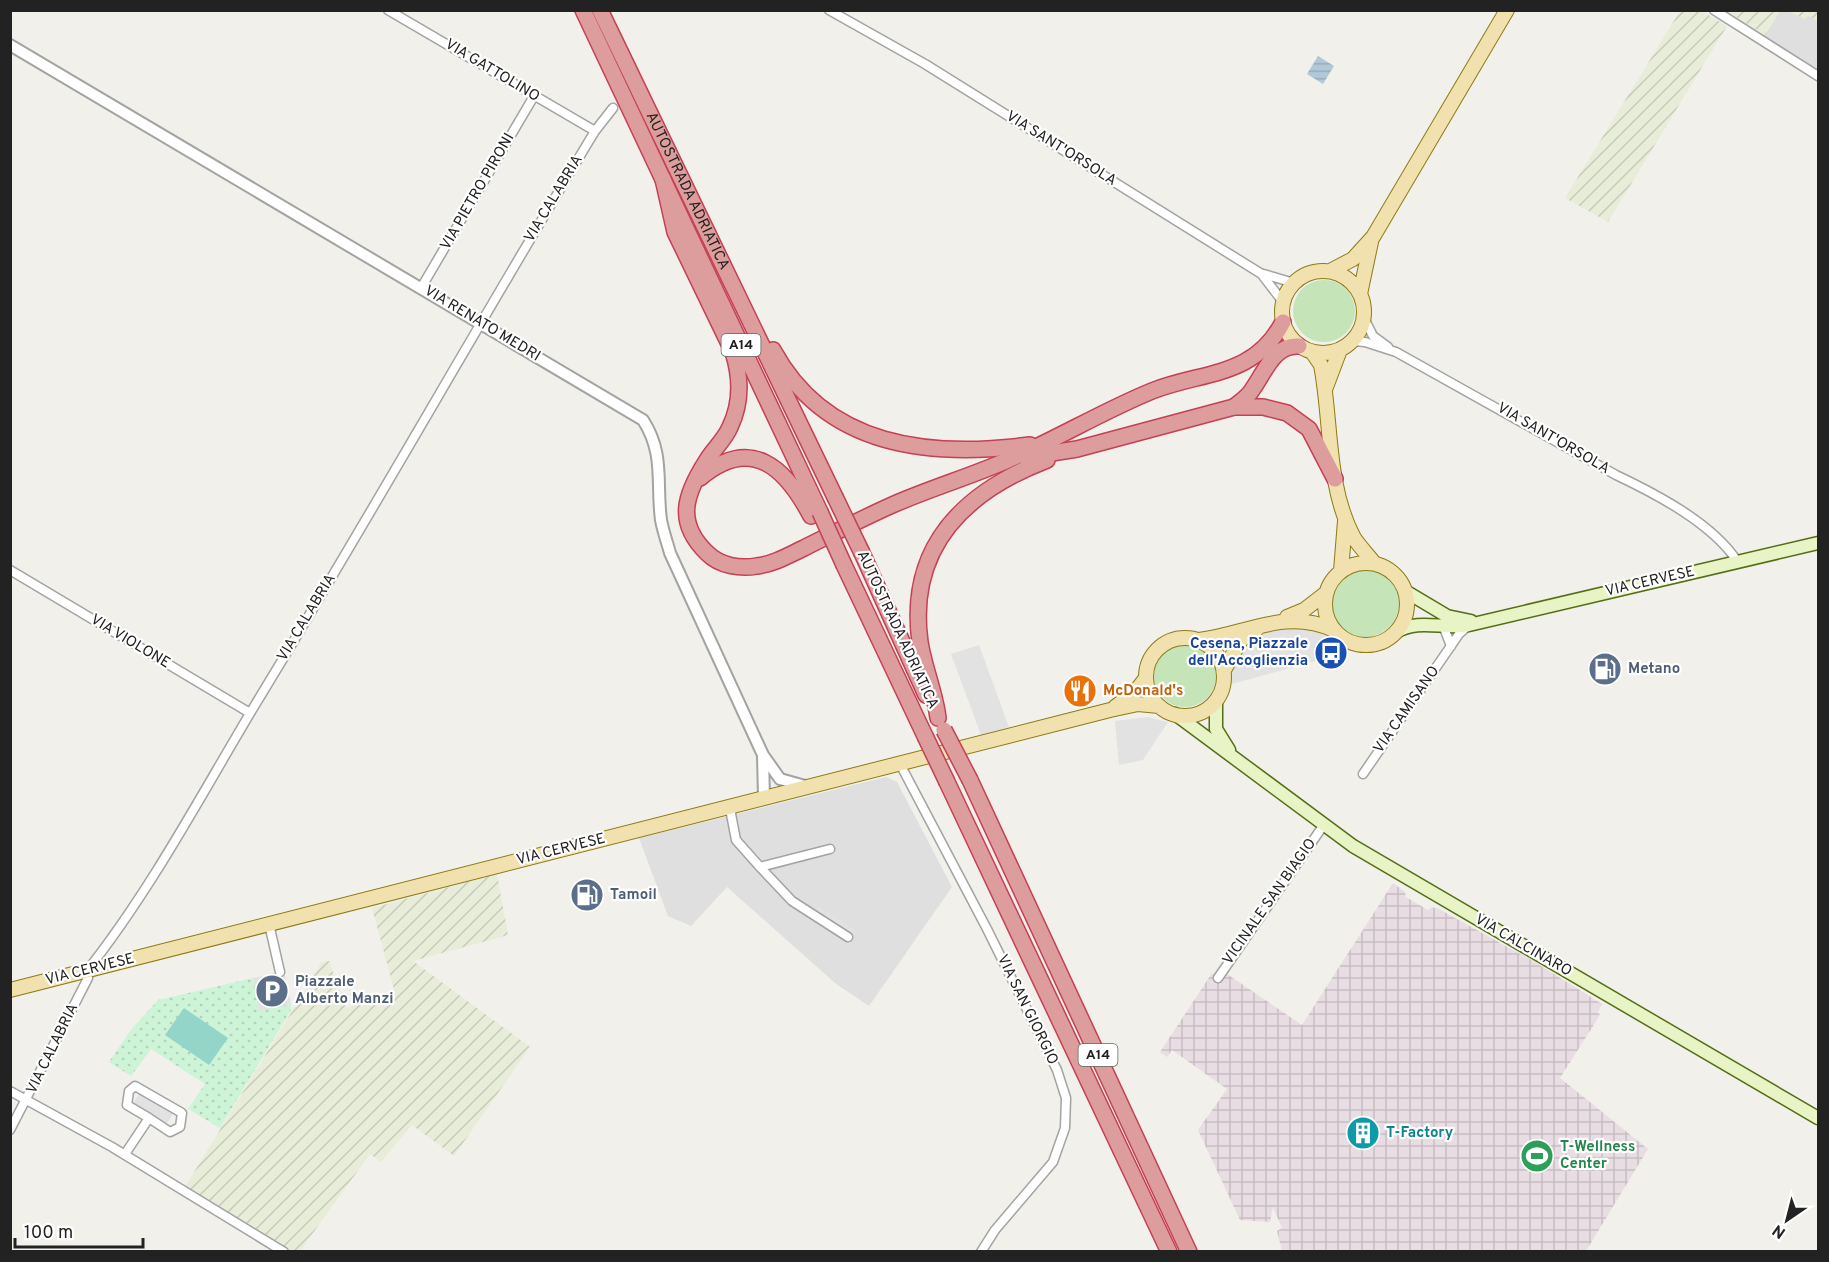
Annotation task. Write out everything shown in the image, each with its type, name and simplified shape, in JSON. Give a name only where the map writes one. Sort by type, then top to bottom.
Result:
[{"type":"highway","name":"AUTOSTRADA ADRIATICA","points":[[583,10],[663,179],[840,567],[926,736],[1169,1251]]},
{"type":"highway","name":"AUTOSTRADA ADRIATICA","points":[[600,10],[862,553],[941,724],[970,780],[1190,1251]]},
{"type":"highway","points":[[663,179],[675,232],[733,352],[740,372],[738,405],[730,428],[693,484],[687,498],[686,517],[696,542],[709,556],[725,565],[758,566],[774,562],[891,506],[1008,460],[1153,391],[1221,372],[1252,359],[1267,347],[1283,322]]},
{"type":"highway","points":[[725,271],[739,286],[778,358],[797,385],[822,408],[852,428],[886,441],[920,448],[960,451],[1045,443]]},
{"type":"highway","points":[[1234,407],[1250,393],[1273,357],[1283,348],[1306,349]]},
{"type":"highway","points":[[941,724],[924,660],[919,615],[921,586],[929,560],[940,537],[960,512],[1011,474],[1077,449],[1234,407],[1276,409],[1299,420],[1317,441],[1335,479]]},
{"type":"highway","points":[[1008,460],[1077,449]]},
{"type":"highway","points":[[693,484],[714,466],[728,460],[741,457],[761,460],[788,478],[816,514]]},
{"type":"main road","points":[[1375,564],[1356,541],[1345,519],[1335,479],[1321,365],[1306,349],[1292,339],[1283,322],[1283,302],[1294,283],[1311,273],[1330,272],[1353,259],[1373,237],[1507,10]]},
{"type":"main road","points":[[1306,349],[1331,353],[1353,341],[1364,318],[1360,294],[1364,265],[1373,237]]},
{"type":"main road","points":[[1330,272],[1353,283],[1360,294]]},
{"type":"main road","points":[[1324,394],[1340,350]]},
{"type":"main road","points":[[1341,571],[1345,519]]},
{"type":"main road","name":"VIA CERVESE","points":[[1396,632],[1420,624],[1444,628],[1475,623],[1818,543]]},
{"type":"main road","points":[[1375,564],[1388,569],[1398,578],[1405,591],[1406,612],[1396,632],[1384,640],[1364,645],[1343,638],[1334,630],[1327,618],[1326,593],[1331,580],[1351,565],[1375,564]]},
{"type":"main road","name":"VIA CERVESE","points":[[1405,591],[1447,616],[1475,623]]},
{"type":"main road","points":[[1326,593],[1304,610],[1269,624],[1241,640],[1224,670],[1223,686],[1216,701],[1198,714],[1175,714],[1160,706],[1152,698],[1146,678],[1151,657],[1167,642],[1188,638],[1199,640],[1269,624],[1307,620],[1334,630]]},
{"type":"main road","points":[[1199,640],[1215,652],[1224,670]]},
{"type":"main road","name":"VIA CERVESE","points":[[1110,711],[1135,692],[1146,678]]},
{"type":"main road","name":"VIA CALCINARO","points":[[1216,701],[1216,729],[1222,742],[1238,760]]},
{"type":"main road","name":"VIA CERVESE","points":[[10,990],[1138,704],[1160,706]]},
{"type":"main road","name":"VIA CALCINARO","points":[[1175,714],[1323,826],[1429,891],[1818,1118]]},
{"type":"street","name":"VIA GATTOLINO","points":[[388,10],[595,131]]},
{"type":"street","name":"VIA SANT'ORSOLA","points":[[829,10],[925,64],[1260,273],[1294,283]]},
{"type":"street","points":[[1714,10],[1818,76]]},
{"type":"street","name":"VIA RENATO MEDRI","points":[[10,45],[643,420],[654,437],[659,459],[662,521],[670,553],[763,755],[780,780],[808,787]]},
{"type":"street","name":"VIA PIETRO PIRONI","points":[[422,288],[534,96]]},
{"type":"street","name":"VIA CALABRIA","points":[[10,1130],[27,1101],[88,978],[86,972],[114,936],[250,713],[595,131],[613,108]]},
{"type":"street","points":[[1260,273],[1274,287],[1283,302]]},
{"type":"street","points":[[1364,318],[1374,336],[1395,352]]},
{"type":"street","name":"VIA SANT'ORSOLA","points":[[1353,341],[1365,342],[1395,352],[1616,475],[1653,492],[1725,543],[1737,561]]},
{"type":"street","name":"VIA VIOLONE","points":[[10,570],[250,713]]},
{"type":"street","name":"VIA CAMISANO","points":[[1363,774],[1451,646],[1475,623]]},
{"type":"street","points":[[1444,628],[1451,646]]},
{"type":"street","name":"VIA RENATO MEDRI","points":[[763,755],[764,798]]},
{"type":"street","name":"VIA SAN GIORGIO","points":[[900,764],[1057,1070],[1066,1098],[1065,1128],[1053,1162],[995,1230],[981,1251]]},
{"type":"street","points":[[732,807],[731,814],[736,840],[760,867],[792,901],[849,938]]},
{"type":"street","name":"VICINALE SAN BIAGIO","points":[[1218,978],[1323,826]]},
{"type":"street","points":[[760,867],[830,849]]},
{"type":"street","points":[[269,924],[280,972]]},
{"type":"street","points":[[135,1086],[182,1113],[183,1120],[180,1127],[170,1132],[148,1118],[127,1105],[129,1091],[135,1086]]},
{"type":"street","points":[[10,1091],[125,1154],[284,1251]]},
{"type":"street","points":[[125,1154],[148,1118]]},
{"type":"shaded area","points":[[1780,11],[1788,11],[1805,19],[1808,15],[1818,22],[1818,73],[1762,39]]},
{"type":"shaded area","points":[[1318,56],[1334,66],[1323,84],[1307,74]]},
{"type":"shaded area","points":[[1303,624],[1327,632],[1336,640],[1338,653],[1228,685],[1231,665],[1238,649],[1256,643],[1255,635]]},
{"type":"shaded area","points":[[979,645],[1009,727],[981,735],[951,654]]},
{"type":"shaded area","points":[[1148,717],[1168,722],[1143,760],[1119,765],[1115,721]]},
{"type":"shaded area","points":[[886,777],[897,782],[952,887],[869,1006],[835,983],[727,887],[691,926],[668,916],[639,838]]},
{"type":"shaded area","points":[[1393,883],[1405,892],[1406,897],[1428,910],[1432,907],[1439,909],[1533,961],[1602,1004],[1598,1012],[1600,1015],[1560,1078],[1648,1149],[1586,1251],[1282,1251],[1277,1231],[1282,1228],[1273,1207],[1270,1222],[1240,1220],[1198,1130],[1227,1089],[1172,1050],[1167,1057],[1160,1052],[1212,973],[1221,978],[1224,972],[1302,1025]]},
{"type":"shaded area","points":[[818,906],[855,930],[850,937],[814,913]]},
{"type":"shaded area","name":"Piazzale Alberto Manzi","points":[[284,971],[291,1004],[259,1011],[253,978]]},
{"type":"shaded area","points":[[184,1008],[228,1038],[209,1065],[165,1035]]},
{"type":"shaded area","points":[[141,1091],[174,1112],[163,1130],[129,1109]]},
{"type":"green space","points":[[1680,11],[1702,11],[1727,26],[1608,222],[1565,198]]},
{"type":"green space","points":[[1726,11],[1780,11],[1765,35]]},
{"type":"green space","points":[[1788,11],[1818,11],[1818,22],[1808,15],[1805,19]]},
{"type":"green space","points":[[1318,280],[1330,280],[1346,289],[1353,299],[1355,311],[1353,323],[1346,333],[1330,342],[1318,342],[1307,337],[1298,328],[1293,317],[1293,305],[1298,294],[1307,285]]},
{"type":"green space","points":[[1365,569],[1378,572],[1389,579],[1396,590],[1399,603],[1396,616],[1389,627],[1378,634],[1365,637],[1352,634],[1341,627],[1334,616],[1331,603],[1334,590],[1341,579],[1352,572]]},
{"type":"green space","points":[[1185,645],[1197,647],[1207,654],[1214,664],[1216,676],[1214,688],[1207,698],[1197,705],[1185,707],[1173,705],[1163,698],[1156,688],[1154,676],[1156,664],[1163,654],[1173,647]]},
{"type":"green space","points":[[497,874],[508,935],[413,961],[530,1047],[454,1156],[412,1125],[381,1162],[370,1154],[300,1251],[292,1251],[185,1187],[322,962],[329,961],[346,1008],[395,993],[372,908]]},
{"type":"green space","points":[[253,978],[259,1010],[291,1004],[291,1010],[220,1128],[188,1109],[205,1084],[151,1049],[131,1076],[109,1062],[130,1031],[158,1000]]},
{"type":"place","name":"Cesena, Piazzale dell'Accoglienzia","points":[[1331,653]]},
{"type":"place","name":"Metano","points":[[1605,669]]},
{"type":"place","name":"McDonald's","points":[[1080,691]]},
{"type":"place","name":"Tamoil","points":[[587,895]]},
{"type":"place","name":"Piazzale Alberto Manzi","points":[[272,991]]},
{"type":"place","name":"T-Factory","points":[[1363,1133]]},
{"type":"place","name":"T-Wellness Center","points":[[1537,1156]]}]
